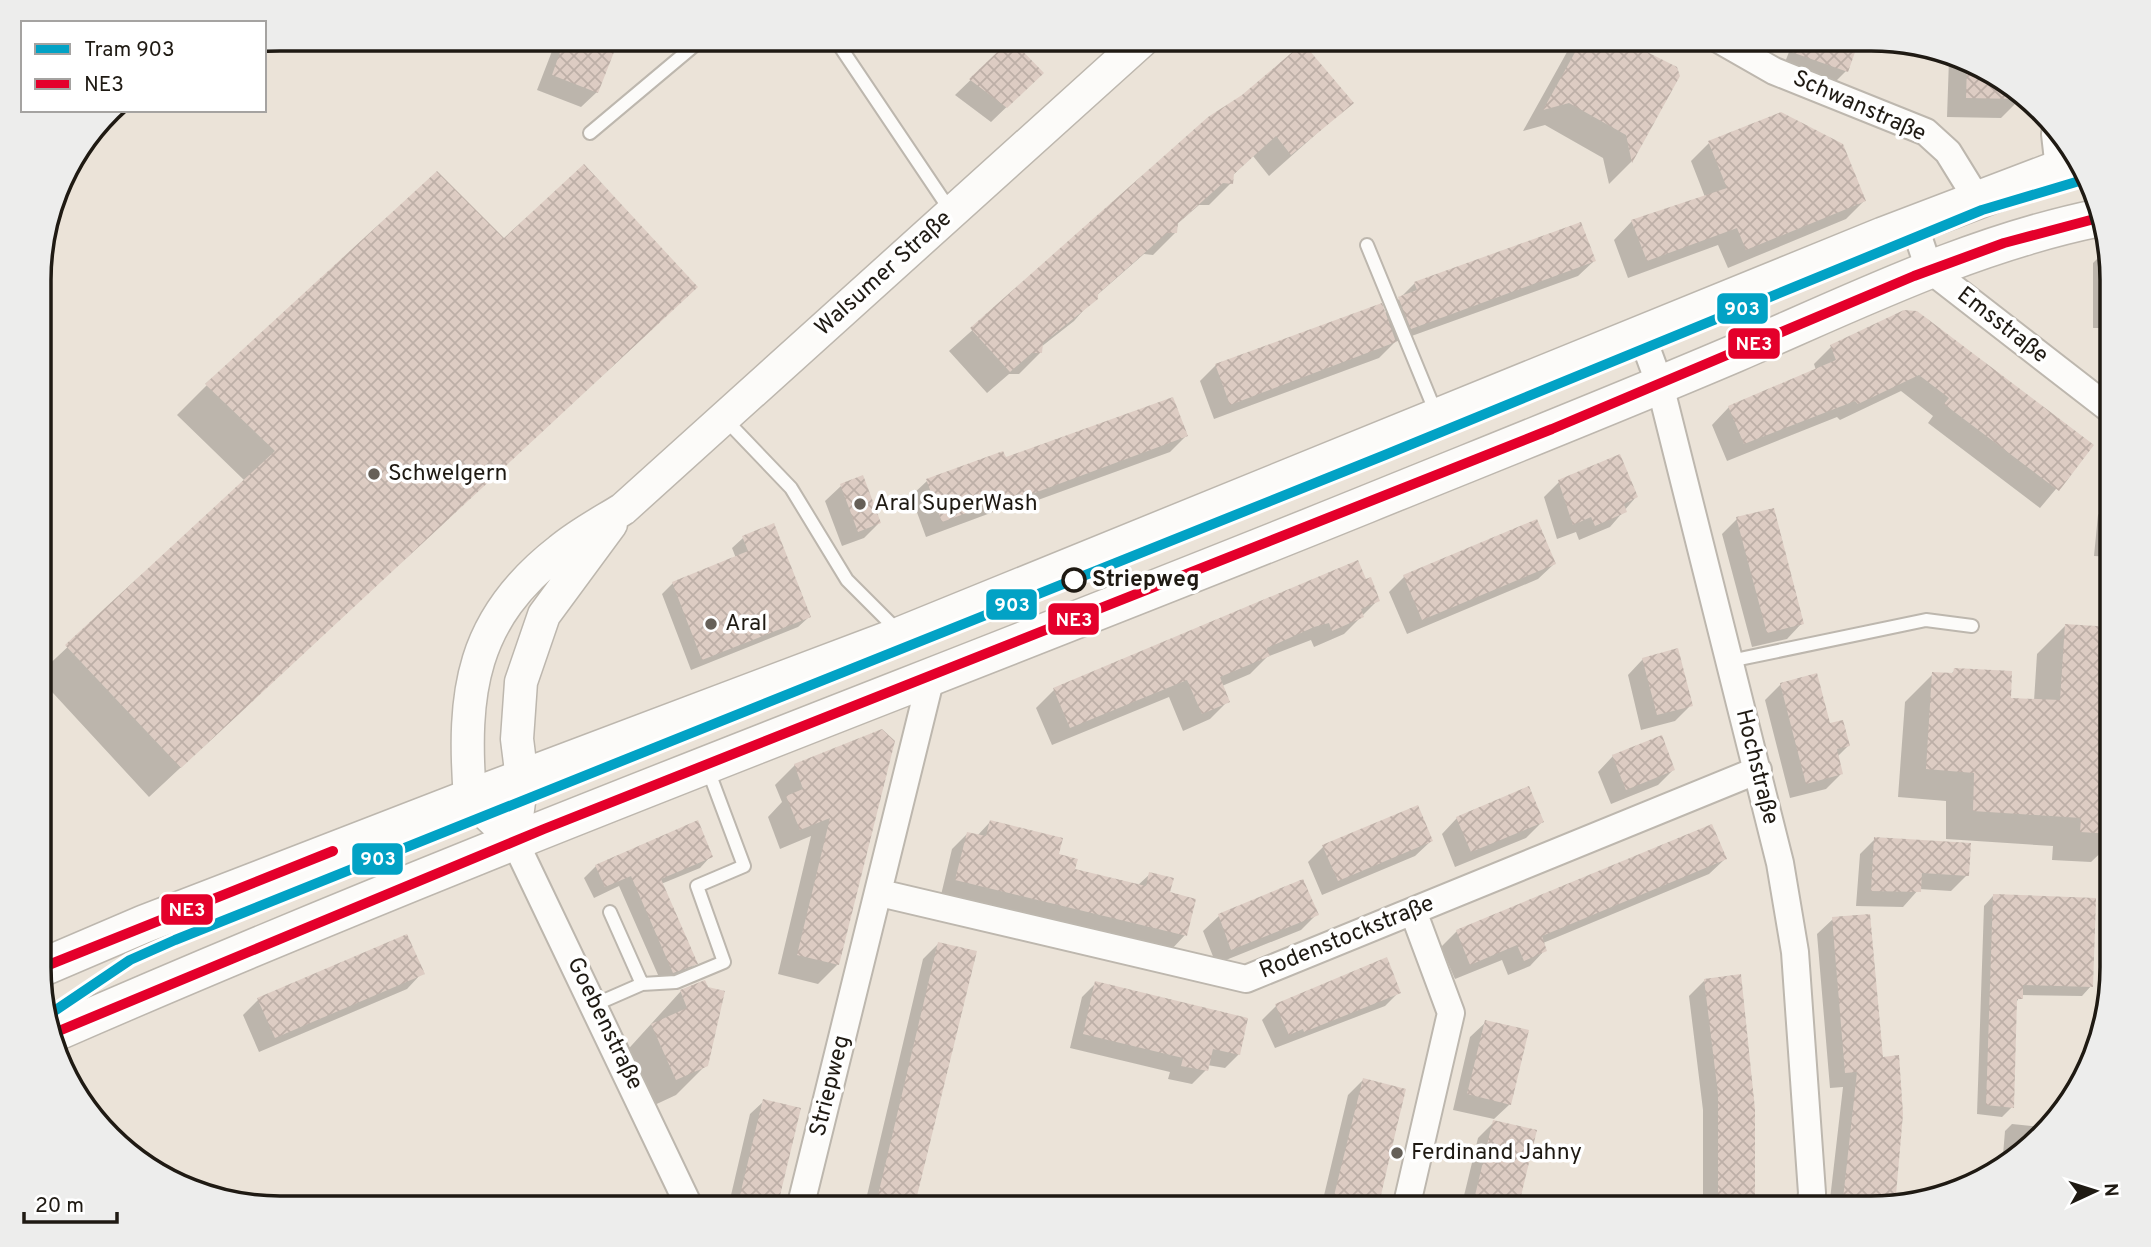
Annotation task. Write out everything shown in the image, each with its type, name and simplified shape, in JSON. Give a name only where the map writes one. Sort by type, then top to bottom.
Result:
[{"type":"main road","points":[[51,964],[144,924],[470,798],[902,635],[1914,224],[1977,199],[2071,168]]},
{"type":"main road","points":[[60,1030],[514,840],[705,763],[1101,612],[1660,385],[1929,269],[2053,227],[2092,219]]},
{"type":"street","name":"Walsumer Straße","points":[[470,798],[466,730],[474,675],[490,628],[511,594],[560,550],[623,509],[1130,51]]},
{"type":"street","name":"Schwanstraße","points":[[1740,51],[1774,71],[1926,132],[1948,152],[1977,199]]},
{"type":"street","points":[[1914,224],[1929,269]]},
{"type":"street","name":"Emsstraße","points":[[1929,269],[2100,402]]},
{"type":"street","name":"Hochstraße","points":[[1642,336],[1660,385],[1780,863],[1796,952],[1812,1196]]},
{"type":"street","name":"Walsumer Straße","points":[[514,840],[522,779],[517,739],[520,682],[544,615],[623,509]]},
{"type":"street","name":"Striepweg","points":[[803,1196],[880,893],[931,677]]},
{"type":"street","name":"Rodenstockstraße","points":[[880,893],[1246,979],[1758,770]]},
{"type":"street","points":[[470,798],[514,840]]},
{"type":"street","name":"Goebenstraße","points":[[514,840],[684,1196]]},
{"type":"street","points":[[1409,1196],[1451,1013],[1413,911]]},
{"type":"lane","points":[[590,133],[687,51]]},
{"type":"lane","points":[[844,51],[952,213]]},
{"type":"lane","points":[[1367,245],[1438,418]]},
{"type":"lane","points":[[724,418],[791,488],[847,580],[902,635]]},
{"type":"lane","points":[[1730,661],[1926,620],[1972,625]]},
{"type":"lane","points":[[594,1005],[642,984],[676,982],[724,962],[696,886],[744,866],[705,763]]},
{"type":"lane","points":[[610,912],[642,984]]},
{"type":"building","points":[[560,51],[614,51],[598,93],[552,75]]},
{"type":"building","points":[[998,51],[1023,51],[1044,73],[1007,108],[969,79]]},
{"type":"building","points":[[1294,51],[1310,51],[1354,103],[1291,155],[1276,136],[1234,174],[1233,184],[1223,183],[1178,223],[1177,233],[1167,233],[1098,294],[1098,299],[1043,343],[1042,353],[1032,353],[1010,372],[970,328],[1208,117],[1242,95]]},
{"type":"building","points":[[1576,51],[1645,51],[1677,67],[1680,76],[1632,163],[1626,135],[1569,103],[1543,110]]},
{"type":"building","points":[[1788,51],[1855,51],[1848,72]]},
{"type":"building","points":[[1967,72],[2012,99],[1966,98]]},
{"type":"building","points":[[1781,112],[1843,144],[1866,201],[1746,250],[1737,228],[1647,261],[1631,220],[1727,188],[1708,141]]},
{"type":"building","name":"Schwelgern","points":[[584,164],[698,287],[181,768],[65,645],[275,451],[205,384],[437,171],[504,238]]},
{"type":"building","points":[[1581,222],[1596,261],[1411,329],[1398,297],[1417,290],[1414,282]]},
{"type":"building","points":[[1382,303],[1396,342],[1230,405],[1215,364]]},
{"type":"building","points":[[1904,310],[1917,311],[2094,445],[2059,491],[1944,404],[1949,398],[1919,375],[1858,404],[1855,401],[1744,444],[1728,406],[1836,360],[1830,345]]},
{"type":"building","points":[[1173,397],[1188,436],[1021,498],[1019,494],[942,522],[926,479],[1003,451],[1006,457]]},
{"type":"building","points":[[1620,454],[1638,497],[1624,504],[1627,512],[1595,526],[1591,517],[1573,525],[1558,480]]},
{"type":"building","name":"Aral SuperWash","points":[[863,475],[881,523],[858,532],[840,484]]},
{"type":"building","points":[[1774,508],[1804,624],[1767,633],[1736,517]]},
{"type":"building","points":[[1537,519],[1556,564],[1422,620],[1403,575]]},
{"type":"building","points":[[774,523],[811,617],[702,660],[672,582],[748,551],[742,536]]},
{"type":"building","points":[[1358,560],[1366,579],[1371,577],[1380,601],[1361,609],[1364,617],[1332,631],[1329,623],[1314,627],[1267,648],[1270,656],[1220,677],[1230,702],[1202,714],[1187,680],[1070,728],[1053,688]]},
{"type":"building","points":[[2065,624],[2100,626],[2100,833],[2080,832],[2081,818],[1973,811],[1974,773],[1926,769],[1932,672],[1953,673],[1954,668],[2012,671],[2011,698],[2060,700]]},
{"type":"building","points":[[1678,648],[1693,706],[1657,715],[1642,658]]},
{"type":"building","points":[[1817,673],[1830,723],[1843,720],[1850,746],[1837,749],[1843,774],[1806,784],[1780,683]]},
{"type":"building","points":[[882,729],[895,741],[839,965],[797,955],[830,818],[800,830],[786,796],[803,789],[794,764]]},
{"type":"building","points":[[1662,735],[1675,770],[1626,790],[1612,755]]},
{"type":"building","points":[[1529,786],[1544,822],[1471,852],[1456,817]]},
{"type":"building","points":[[1418,805],[1433,841],[1338,881],[1322,845]]},
{"type":"building","points":[[698,820],[713,857],[661,879],[698,964],[673,973],[631,876],[605,887],[595,865]]},
{"type":"building","points":[[990,820],[1063,838],[1059,854],[1078,859],[1075,869],[1146,886],[1149,872],[1174,878],[1170,892],[1196,899],[1187,936],[955,880],[967,832],[986,836]]},
{"type":"building","points":[[1712,824],[1727,859],[1542,936],[1547,951],[1524,961],[1517,945],[1470,965],[1456,930]]},
{"type":"building","points":[[1874,837],[1971,843],[1969,876],[1922,873],[1921,892],[1871,891]]},
{"type":"building","points":[[1303,879],[1319,915],[1231,950],[1218,914]]},
{"type":"building","points":[[1993,894],[2096,898],[2093,987],[2023,985],[2023,999],[2017,999],[2014,1108],[1986,1105]]},
{"type":"building","points":[[1870,914],[1883,1057],[1899,1055],[1903,1114],[1896,1195],[1843,1196],[1857,1072],[1845,1073],[1832,917]]},
{"type":"building","points":[[407,934],[425,974],[275,1038],[257,998]]},
{"type":"building","points":[[938,942],[977,951],[917,1196],[878,1196]]},
{"type":"building","points":[[1387,957],[1401,993],[1304,1032],[1303,1029],[1289,1035],[1275,1004]]},
{"type":"building","points":[[1741,974],[1755,1109],[1755,1196],[1718,1196],[1718,1094],[1704,979]]},
{"type":"building","points":[[705,980],[708,987],[725,991],[708,1066],[676,1080],[651,1024],[687,1008],[680,990]]},
{"type":"building","points":[[1095,981],[1248,1018],[1240,1055],[1213,1049],[1208,1071],[1181,1066],[1183,1058],[1083,1034]]},
{"type":"building","points":[[1485,1020],[1529,1030],[1511,1105],[1467,1094]]},
{"type":"building","points":[[1363,1078],[1406,1089],[1381,1196],[1334,1196]]},
{"type":"building","points":[[763,1099],[801,1108],[780,1196],[740,1195]]},
{"type":"building","points":[[1493,1120],[1537,1130],[1521,1196],[1475,1196]]},
{"type":"tram line","name":"903","points":[[56,1010],[130,960],[175,940],[1385,455],[1982,210],[2078,181]]},
{"type":"transit line","name":"NE3","points":[[60,1030],[544,829],[1552,429],[1914,276],[2004,243],[2092,220]]},
{"type":"transit line","name":"NE3","points":[[51,964],[333,851]]},
{"type":"place","name":"Schwelgern","points":[[374,474]]},
{"type":"place","name":"Aral SuperWash","points":[[860,504]]},
{"type":"place","name":"Striepweg","points":[[1074,580]]},
{"type":"place","name":"Aral","points":[[711,624]]},
{"type":"place","name":"Ferdinand Jahny","points":[[1397,1153]]}]
